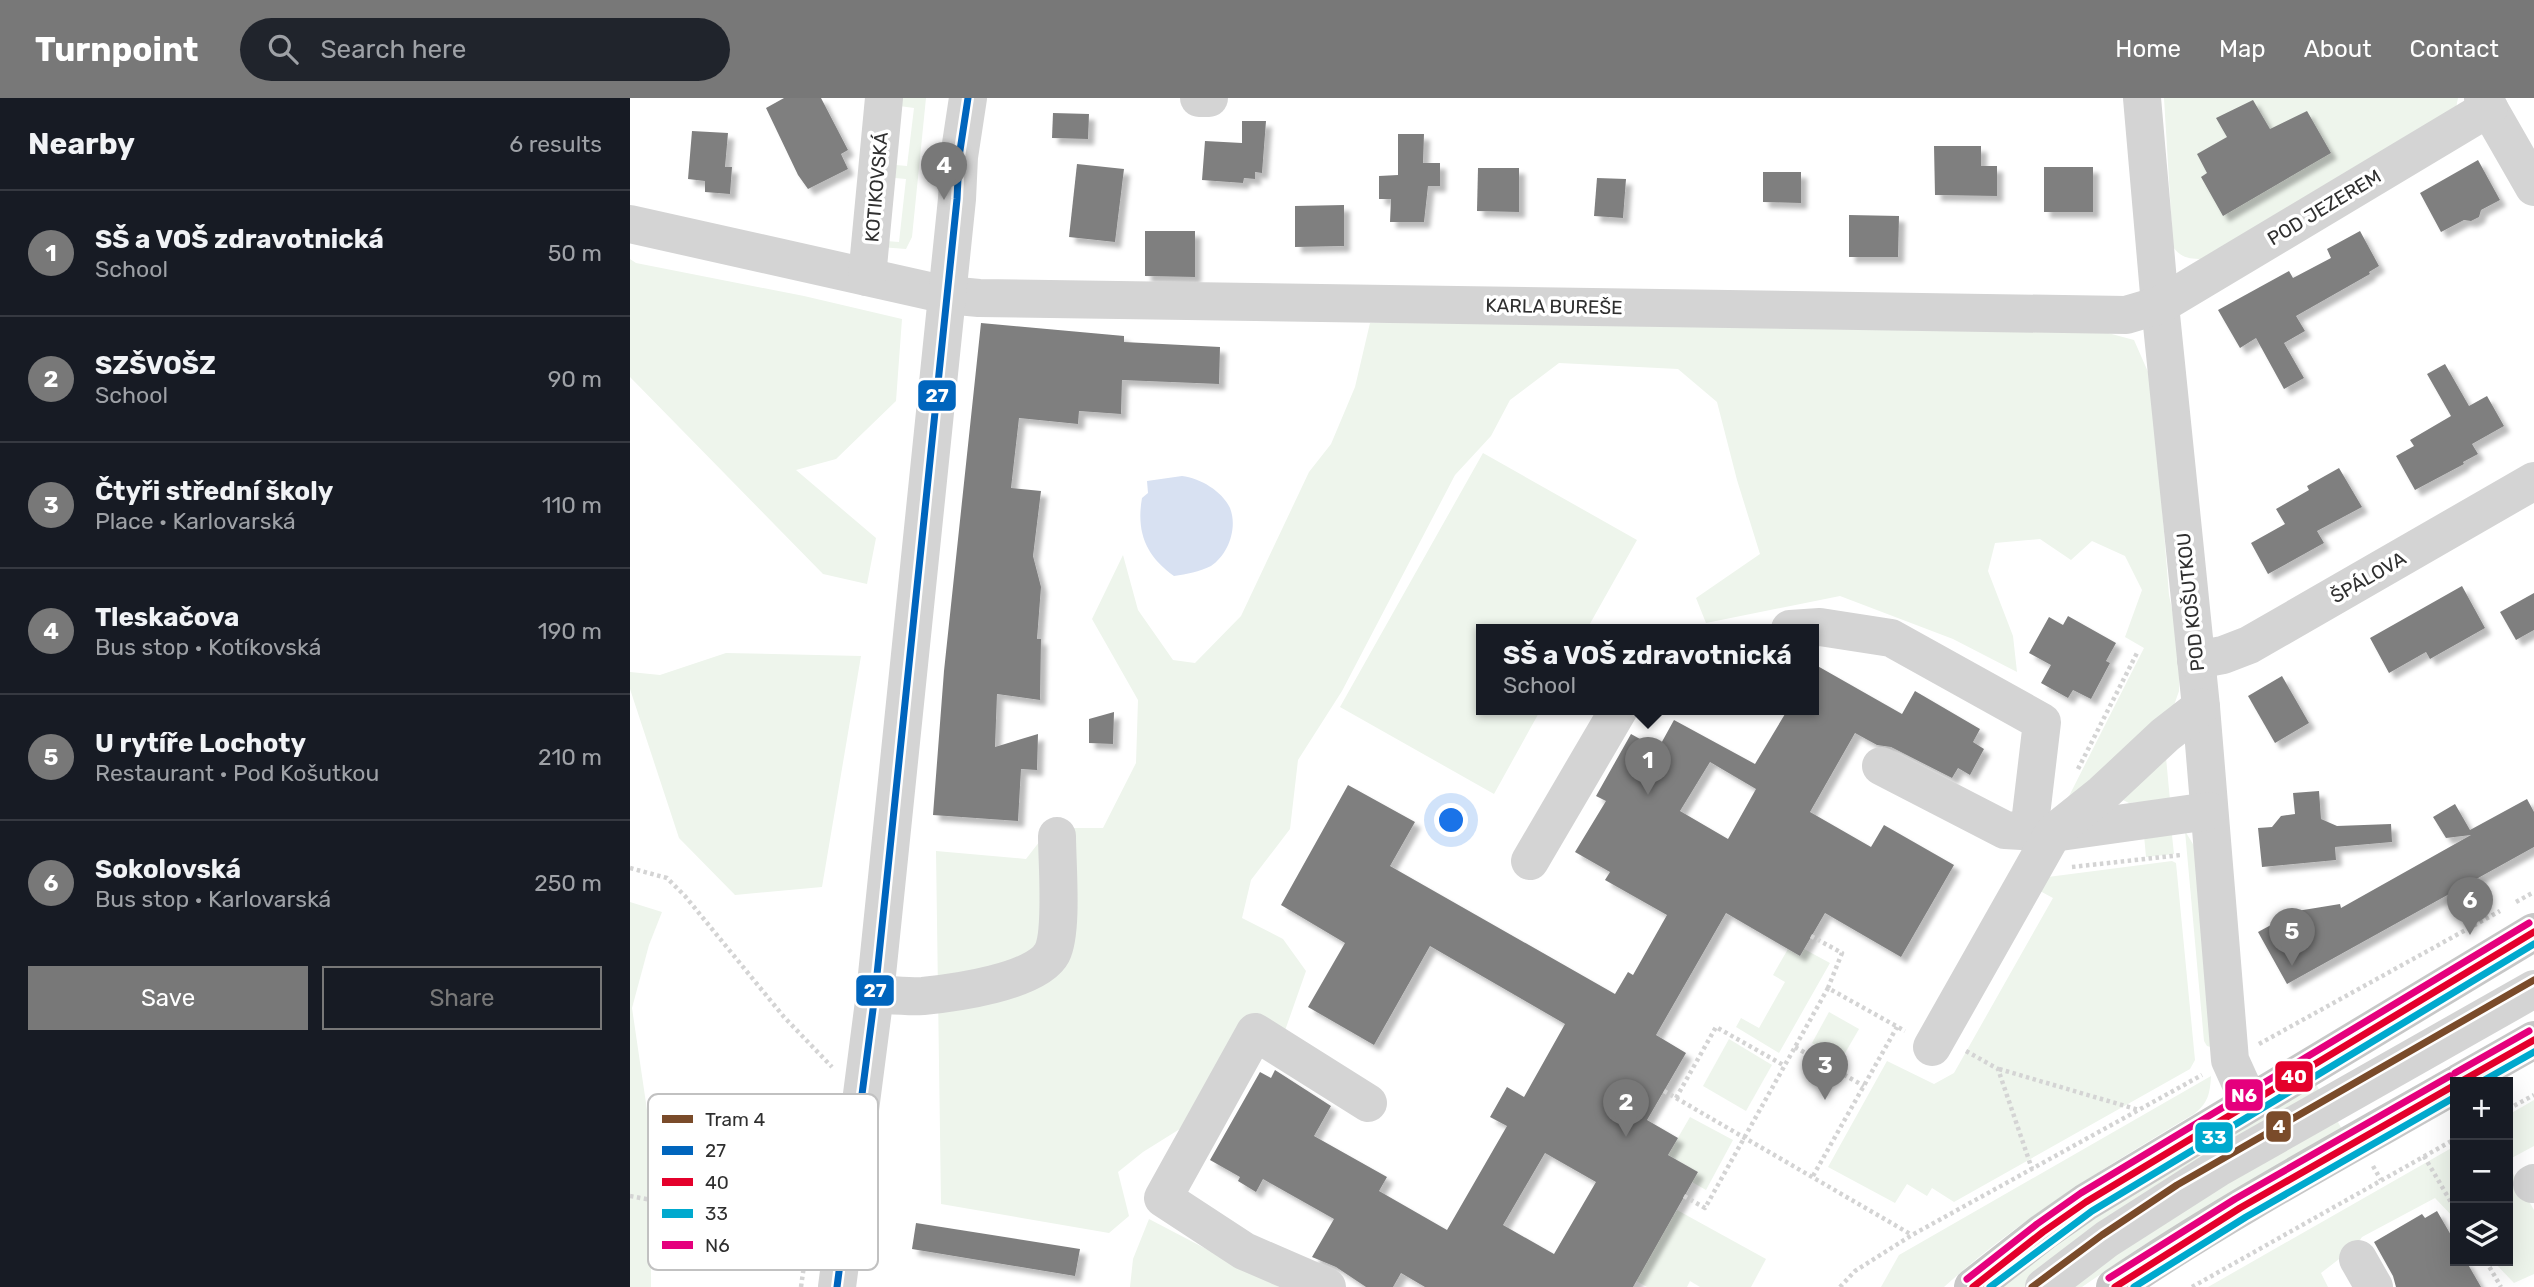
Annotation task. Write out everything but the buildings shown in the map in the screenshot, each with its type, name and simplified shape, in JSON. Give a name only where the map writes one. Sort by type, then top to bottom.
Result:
[{"type":"main road","points":[[1973,1287],[2043,1231],[2086,1202],[2534,932]]},
{"type":"main road","points":[[2468,1077],[2534,1040]]},
{"type":"main road","points":[[2115,1287],[2261,1197],[2450,1087]]},
{"type":"street","name":"KOTIKOVSKÁ","points":[[867,277],[884,98]]},
{"type":"street","points":[[861,1094],[875,994],[925,527],[959,157],[968,98]]},
{"type":"street","points":[[1199,98],[1209,98]]},
{"type":"street","name":"POD KOŠUTKOU","points":[[2142,98],[2201,707],[2230,1060],[2249,1102]]},
{"type":"street","points":[[2486,103],[2534,187]]},
{"type":"street","name":"POD JEZEREM","points":[[2160,305],[2486,103]]},
{"type":"street","name":"KARLA BUREŠE","points":[[630,224],[947,295],[979,298],[2126,314],[2160,305]]},
{"type":"street","name":"ŠPÁLOVA","points":[[2196,660],[2224,655],[2249,645],[2534,481]]},
{"type":"street","points":[[1819,627],[1891,638],[2042,722],[2041,833],[2032,870],[1935,1041]]},
{"type":"street","points":[[2041,833],[2104,793],[2165,735],[2201,707]]},
{"type":"street","points":[[1530,861],[1615,715]]},
{"type":"street","points":[[1881,766],[2005,830],[2041,833],[2209,811]]},
{"type":"street","points":[[875,994],[922,996],[1003,983],[1040,968],[1052,953],[1057,927],[1057,836]]},
{"type":"street","points":[[2044,1287],[2107,1238],[2218,1168],[2534,989]]},
{"type":"street","points":[[1327,1287],[1244,1251],[1163,1198],[1255,1032],[1368,1103]]},
{"type":"path","points":[[2072,780],[2138,651]]},
{"type":"path","points":[[2032,870],[2181,855]]},
{"type":"path","points":[[630,868],[667,878],[685,895],[784,1017],[836,1070],[863,1077]]},
{"type":"path","points":[[1840,1287],[1855,1271],[1912,1235],[2534,892]]},
{"type":"path","points":[[1684,1196],[1705,1208],[1828,988],[1842,953],[1811,936]]},
{"type":"path","points":[[1828,988],[1897,1027],[1998,1069],[2140,1110]]},
{"type":"path","points":[[1676,1098],[1716,1027],[1785,1066]]},
{"type":"path","points":[[1813,1176],[1897,1027]]},
{"type":"path","points":[[1795,1047],[1864,1086]]},
{"type":"path","points":[[1998,1069],[2032,1169]]},
{"type":"path","points":[[1664,1091],[1912,1235]]},
{"type":"path","points":[[2513,1107],[2534,1095]]},
{"type":"path","points":[[2192,1287],[2453,1140]]},
{"type":"path","points":[[2424,1156],[2451,1203]]},
{"type":"path","points":[[630,1196],[648,1199]]},
{"type":"path","points":[[2489,1266],[2501,1287]]},
{"type":"shaded area","points":[[892,98],[926,98],[912,237],[906,249],[880,247],[886,241],[899,242],[906,179],[884,177],[885,164],[907,166],[914,108],[892,105]]},
{"type":"shaded area","points":[[2164,98],[2458,98],[2456,108],[2202,259],[2194,259],[2179,254],[2173,247]]},
{"type":"shaded area","points":[[630,259],[636,263],[804,296],[902,319],[896,401],[836,459],[796,470],[876,538],[867,584],[823,574],[630,377]]},
{"type":"shaded area","points":[[1370,323],[2078,325],[2134,340],[2152,381],[2169,595],[2180,648],[2179,691],[2172,711],[2063,808],[2144,648],[2125,637],[2142,590],[2125,556],[2092,541],[2071,560],[2040,539],[1995,543],[1988,571],[2013,636],[2017,672],[1953,639],[1840,596],[1706,623],[1696,598],[1760,554],[1717,402],[1678,369],[1559,363],[1510,400],[1491,436],[1455,475],[1342,691],[1298,760],[1290,829],[1251,880],[1242,918],[1283,939],[1306,971],[1282,1039],[1183,1127],[1143,1152],[1118,1172],[1129,1216],[1109,1233],[941,1204],[936,851],[1026,859],[1050,828],[1103,828],[1136,763],[1138,700],[1092,619],[1123,555],[1138,610],[1173,660],[1195,663],[1241,616],[1309,472],[1331,444],[1355,387]]},
{"type":"shaded area","points":[[1483,453],[1637,540],[1590,624],[1476,624],[1476,715],[1538,715],[1494,794],[1340,707]]},
{"type":"shaded area","points":[[726,653],[861,656],[822,887],[735,895],[679,838],[630,689],[630,672],[660,675]]},
{"type":"shaded area","points":[[2165,747],[2170,800],[2129,803],[2123,800]]},
{"type":"shaded area","points":[[2171,826],[2174,854],[2146,857],[2144,835]]},
{"type":"shaded area","points":[[2185,831],[2196,849],[2214,1048],[2207,1046],[2204,1041]]},
{"type":"shaded area","points":[[2172,861],[2176,863],[2195,1060],[2190,1069],[1954,1202],[1932,1188],[1927,1196],[1907,1184],[1895,1203],[1828,1167],[1887,1061],[1934,1084],[1954,1073],[2053,898],[2040,891],[2040,878]]},
{"type":"shaded area","points":[[630,902],[662,912],[649,945],[632,1008],[648,1117],[648,1270],[651,1270],[651,1287],[630,1287]]},
{"type":"shaded area","points":[[1788,949],[1800,956],[1804,949],[1830,963],[1779,1053],[1736,1027],[1741,1018],[1759,1028],[1785,982],[1773,975]]},
{"type":"shaded area","points":[[1829,1012],[1859,1029],[1841,1060],[1812,1043]]},
{"type":"shaded area","points":[[1729,1039],[1772,1065],[1746,1111],[1703,1086]]},
{"type":"shaded area","points":[[2211,1076],[2207,1098],[2194,1114],[2033,1216],[1944,1287],[1881,1287],[1899,1255]]},
{"type":"shaded area","points":[[2315,1082],[2322,1095],[2067,1254],[2025,1287],[1999,1287],[2036,1255]]},
{"type":"shaded area","points":[[2534,1100],[2534,1146],[2513,1157],[2513,1140],[2513,1112]]},
{"type":"shaded area","points":[[2334,1115],[2343,1131],[2139,1248],[2082,1287],[2061,1287]]},
{"type":"shaded area","points":[[1690,1117],[1733,1140],[1706,1190],[1692,1182],[1698,1172],[1668,1155]]},
{"type":"shaded area","points":[[2450,1149],[2450,1214],[2435,1198],[2362,1237],[2356,1246],[2321,1273],[2328,1287],[2208,1287]]},
{"type":"shaded area","points":[[2513,1174],[2534,1210],[2534,1274],[2514,1283],[2498,1266],[2513,1266]]},
{"type":"shaded area","points":[[1677,1210],[1766,1259],[1751,1287],[1700,1287],[1690,1281],[1687,1287],[1647,1287],[1631,1278]]},
{"type":"shaded area","points":[[1149,1219],[1279,1287],[1130,1287],[1133,1259]]},
{"type":"water","points":[[1182,476],[1203,483],[1222,496],[1230,508],[1233,524],[1227,548],[1217,561],[1202,570],[1174,576],[1156,560],[1145,542],[1141,510],[1142,498],[1148,493],[1147,481]]},
{"type":"tram line","name":"4","points":[[2032,1287],[2102,1235],[2177,1185],[2534,980]]},
{"type":"transit line","name":"27","points":[[862,1094],[875,994],[957,199],[959,157],[968,98]]},
{"type":"transit line","name":"N6","points":[[1967,1279],[2081,1193],[2529,923]]},
{"type":"transit line","name":"40","points":[[1973,1287],[2086,1202],[2534,932]]},
{"type":"transit line","name":"33","points":[[1990,1287],[2092,1211],[2534,944]]},
{"type":"transit line","name":"N6","points":[[2455,1073],[2529,1031]]},
{"type":"transit line","name":"40","points":[[2469,1077],[2534,1040]]},
{"type":"transit line","name":"33","points":[[2490,1077],[2534,1052]]},
{"type":"transit line","name":"N6","points":[[2109,1278],[2235,1199],[2450,1076]]},
{"type":"transit line","name":"40","points":[[2115,1287],[2240,1208],[2450,1088]]},
{"type":"transit line","name":"33","points":[[2134,1287],[2246,1217],[2450,1100]]},
{"type":"transit line","name":"27","points":[[837,1287],[839,1270]]},
{"type":"place","name":"Tleskačova","points":[[944,200]]},
{"type":"place","name":"SŠ a VOŠ zdravotnická","points":[[1648,795]]},
{"type":"place","name":"Sokolovská","points":[[2470,935]]},
{"type":"place","name":"U rytíře Lochoty","points":[[2292,966]]},
{"type":"place","name":"Čtyři střední školy","points":[[1825,1100]]},
{"type":"place","name":"SZŠVOŠZ","points":[[1626,1137]]}]
